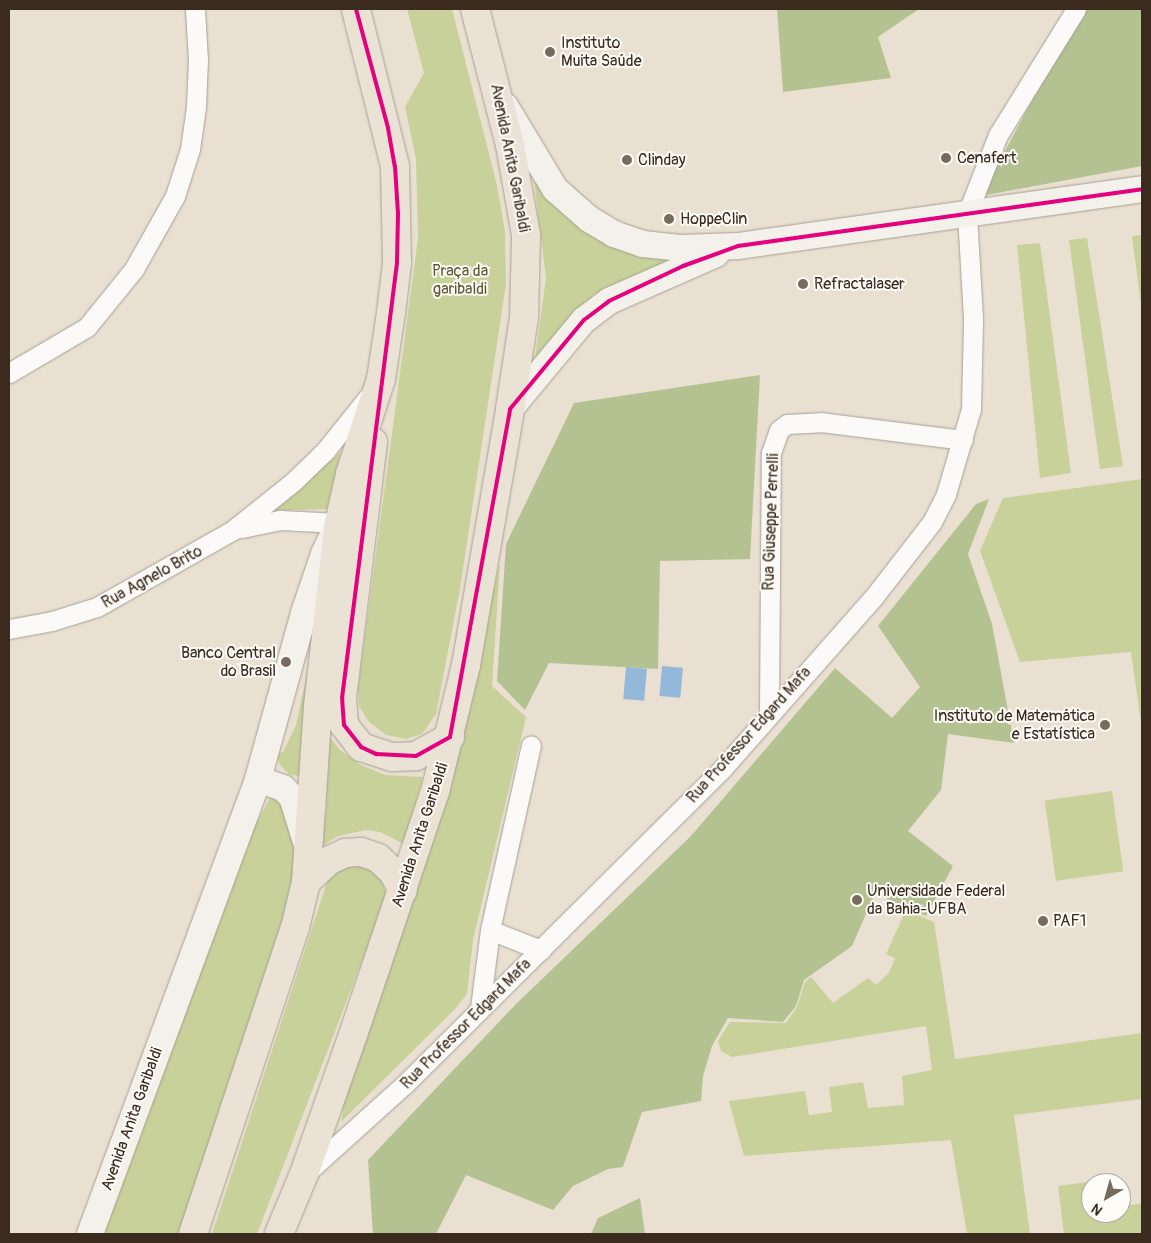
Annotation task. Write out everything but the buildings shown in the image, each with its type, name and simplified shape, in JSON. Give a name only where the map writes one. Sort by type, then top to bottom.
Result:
[{"type":"main road","name":"Avenida Anita Garibaldi","points":[[193,1234],[292,937],[306,882],[322,662],[339,523],[350,474],[381,379],[397,263],[396,166],[356,9]]},
{"type":"main road","name":"Avenida Anita Garibaldi","points":[[279,1234],[304,1174],[403,891],[450,737],[510,409],[524,318],[526,243],[520,191],[498,95],[474,9]]},
{"type":"main road","points":[[498,95],[546,175],[589,219],[614,234],[643,244],[680,248],[738,246],[1142,189]]},
{"type":"main road","points":[[510,409],[584,320],[609,301],[683,266],[738,246]]},
{"type":"main road","points":[[381,379],[342,714],[351,736],[361,747],[376,754],[416,756],[450,737]]},
{"type":"main road","name":"Avenida Anita Garibaldi","points":[[90,1234],[258,779],[304,613],[324,554],[339,523]]},
{"type":"main road","name":"Avenida Anita Garibaldi","points":[[258,779],[283,788],[292,797],[308,850]]},
{"type":"main road","points":[[306,882],[330,860],[345,853],[362,852],[378,858],[388,867],[403,891]]},
{"type":"street","points":[[9,374],[87,327],[134,269],[175,196],[190,149],[196,107],[195,9]]},
{"type":"street","points":[[967,214],[998,135],[1076,9]]},
{"type":"street","name":"Rua Professor Edgard Mafa","points":[[304,1174],[405,1084],[722,769],[769,713],[873,598],[932,522],[946,494],[971,409],[974,377],[967,214]]},
{"type":"street","name":"Rua Agnelo Brito","points":[[9,629],[52,621],[97,607],[133,590],[233,530],[293,482],[325,451],[352,420],[381,379]]},
{"type":"street","name":"Rua Giuseppe Perrelli","points":[[769,713],[771,453],[779,430],[787,424],[821,422],[963,440]]},
{"type":"street","name":"Rua Agnelo Brito","points":[[233,530],[280,520],[339,523]]},
{"type":"street","points":[[480,1008],[490,930],[531,745]]},
{"type":"street","points":[[490,930],[541,950]]},
{"type":"green space","name":"Praça da garibaldi","points":[[407,9],[452,9],[497,185],[505,231],[506,284],[460,589],[436,714],[422,734],[406,739],[386,735],[369,722],[359,706],[358,689],[418,238],[416,159],[405,107],[424,73]]},
{"type":"green space","points":[[777,9],[919,9],[878,37],[891,78],[783,92]]},
{"type":"green space","points":[[1081,9],[1142,9],[1142,166],[981,196]]},
{"type":"green space","points":[[534,181],[604,239],[679,256],[593,295],[534,366],[546,278]]},
{"type":"green space","points":[[1142,235],[1142,312],[1132,236]]},
{"type":"green space","points":[[1087,238],[1123,466],[1100,469],[1069,240]]},
{"type":"green space","points":[[1040,243],[1071,473],[1040,478],[1017,245]]},
{"type":"green space","points":[[760,375],[750,559],[660,561],[658,669],[549,663],[525,710],[497,681],[506,544],[574,403]]},
{"type":"green space","points":[[341,452],[327,509],[268,511]]},
{"type":"green space","points":[[1142,479],[1141,723],[1131,652],[1020,662],[980,551],[1003,498]]},
{"type":"green space","points":[[989,499],[968,554],[992,624],[1014,743],[948,734],[941,790],[908,831],[953,866],[926,916],[875,893],[852,946],[804,980],[796,1006],[783,1022],[728,1018],[712,1046],[703,1076],[701,1101],[642,1112],[623,1167],[608,1169],[573,1186],[553,1210],[466,1175],[436,1234],[373,1234],[368,1160],[516,1004],[691,836],[835,668],[892,718],[920,687],[878,626],[976,504]]},
{"type":"green space","points":[[500,564],[492,686],[526,717],[473,940],[467,994],[456,1008],[341,1122],[344,1102],[429,838]]},
{"type":"green space","points":[[308,669],[302,776],[290,775],[280,765],[277,754],[283,752],[296,725]]},
{"type":"green space","points":[[329,736],[339,749],[359,764],[385,775],[423,777],[404,844],[380,832],[366,830],[338,836],[320,847],[326,812]]},
{"type":"green space","points":[[1112,791],[1123,871],[1056,881],[1045,800]]},
{"type":"green space","points":[[271,796],[292,799],[298,877],[179,1234],[96,1234],[252,831]]},
{"type":"green space","points":[[349,860],[370,861],[380,876],[387,896],[257,1234],[212,1234],[329,876]]},
{"type":"green space","points":[[906,910],[934,922],[955,1059],[1142,1033],[1142,1099],[1014,1115],[1030,1234],[967,1234],[951,1140],[744,1156],[729,1101],[805,1091],[809,1115],[832,1112],[829,1087],[863,1082],[868,1108],[904,1105],[902,1076],[932,1070],[926,1026],[732,1057],[721,1051],[718,1041],[730,1022],[786,1023],[797,1007],[805,982],[811,977],[833,1003],[868,978],[876,985],[889,973],[895,958],[886,954]]},
{"type":"green space","points":[[1081,1183],[1081,1223],[1131,1223],[1131,1205],[1142,1203],[1142,1234],[1064,1234],[1058,1186]]},
{"type":"green space","points":[[640,1198],[645,1234],[591,1234],[598,1218]]},
{"type":"water","points":[[662,666],[683,668],[680,698],[659,696]]},
{"type":"water","points":[[626,667],[647,669],[644,701],[623,699]]},
{"type":"transit line","points":[[356,9],[388,128],[395,166],[398,214],[397,263],[342,697],[344,725],[361,747],[376,754],[416,756],[450,737],[510,409],[584,320],[609,301],[683,266],[738,246],[1142,189]]},
{"type":"place","name":"Instituto Muita Saúde","points":[[550,52]]},
{"type":"place","name":"Cenafert","points":[[946,158]]},
{"type":"place","name":"Clinday","points":[[627,160]]},
{"type":"place","name":"HoppeClin","points":[[669,219]]},
{"type":"place","name":"Refractalaser","points":[[803,284]]},
{"type":"place","name":"Banco Central do Brasil","points":[[286,662]]},
{"type":"place","name":"Instituto de Matemática e Estatística","points":[[1105,725]]},
{"type":"place","name":"Universidade Federal da Bahia-UFBA","points":[[857,900]]},
{"type":"place","name":"PAF1","points":[[1043,921]]}]
